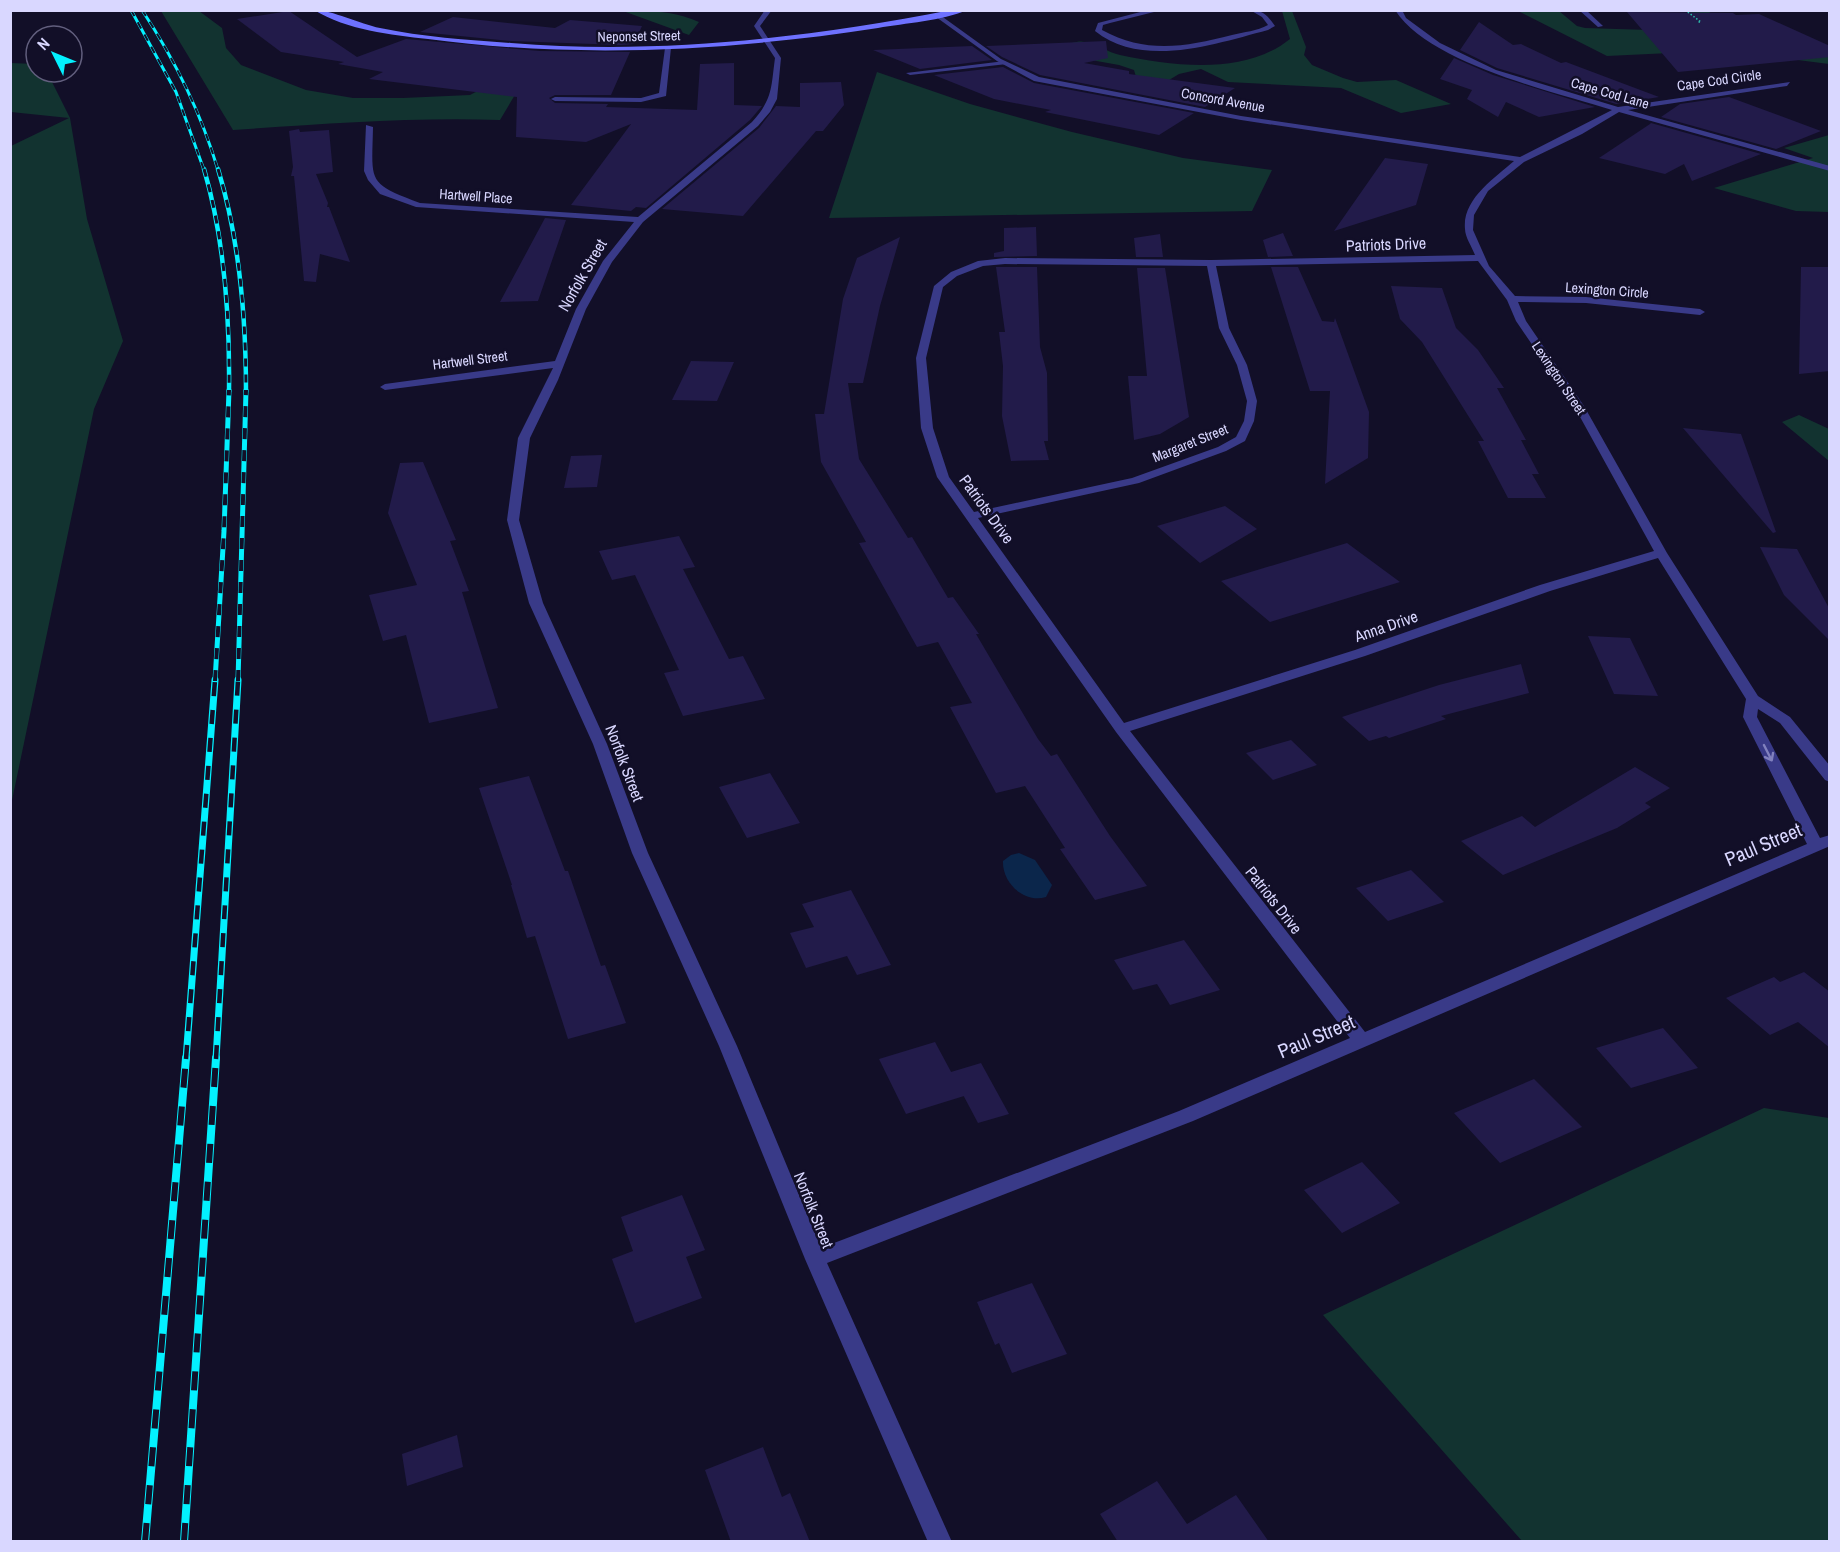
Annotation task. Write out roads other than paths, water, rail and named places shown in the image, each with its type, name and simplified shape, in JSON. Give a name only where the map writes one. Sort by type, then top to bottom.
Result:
[{"type":"main road","name":"Neponset Street","points":[[317,10],[367,26],[478,43],[551,48],[668,48],[768,42],[854,31],[964,10]]},
{"type":"street","name":"Norfolk Street","points":[[769,10],[762,17],[758,26],[778,58],[773,99],[767,110],[739,138],[640,219],[608,261],[580,309],[559,364],[524,438],[513,520],[536,603],[600,744],[640,853],[728,1046],[815,1259],[940,1542]]},
{"type":"street","points":[[1159,10],[1100,24],[1098,31],[1112,41],[1139,47],[1172,50],[1272,26],[1264,16],[1253,10]]},
{"type":"street","name":"Cape Cod Lane","points":[[1398,10],[1404,19],[1421,32],[1461,57],[1531,84],[1830,169]]},
{"type":"street","points":[[1582,10],[1600,27]]},
{"type":"street","name":"Concord Avenue","points":[[938,16],[1005,63],[1037,79],[1218,114],[1521,160]]},
{"type":"street","points":[[555,99],[641,100],[663,94],[668,48]]},
{"type":"street","points":[[910,73],[1005,63]]},
{"type":"street","name":"Cape Cod Circle","points":[[1619,109],[1786,84]]},
{"type":"street","name":"Lexington Street","points":[[1619,109],[1580,132],[1521,160],[1485,190],[1470,215],[1469,230],[1485,267],[1512,299],[1521,321],[1579,406],[1661,553],[1753,699],[1785,720],[1830,777]]},
{"type":"street","name":"Hartwell Place","points":[[369,128],[368,171],[372,180],[383,192],[419,205],[640,219]]},
{"type":"street","name":"Patriots Drive","points":[[1362,1041],[1121,729],[943,477],[927,428],[921,358],[939,286],[954,274],[981,263],[1211,263],[1480,258]]},
{"type":"street","name":"Margaret Street","points":[[972,516],[1135,481],[1222,449],[1241,439],[1249,422],[1252,400],[1242,366],[1224,328],[1211,263]]},
{"type":"street","name":"Lexington Circle","points":[[1512,299],[1586,300],[1700,312]]},
{"type":"street","name":"Hartwell Street","points":[[385,387],[559,364]]},
{"type":"street","name":"Anna Drive","points":[[1121,729],[1360,652],[1545,588],[1661,553]]},
{"type":"street","name":"Lexington Street","points":[[1753,699],[1750,717],[1823,843]]},
{"type":"street","name":"Paul Street","points":[[815,1259],[1186,1116],[1823,843]]},
{"type":"water","points":[[1019,853],[1035,860],[1052,885],[1046,897],[1030,897],[1023,894],[1016,890],[1006,877],[1003,861]]},
{"type":"railway","points":[[131,10],[176,92],[204,170]]},
{"type":"railway","points":[[142,10],[186,87],[204,128],[218,170]]},
{"type":"railway","points":[[204,169],[217,224],[225,279],[229,391]]},
{"type":"railway","points":[[218,169],[237,251],[245,336],[246,391]]},
{"type":"railway","points":[[215,681],[229,391]]},
{"type":"railway","points":[[238,681],[246,391]]},
{"type":"railway","points":[[186,1059],[215,680]]},
{"type":"railway","points":[[216,1059],[238,680]]},
{"type":"railway","points":[[145,1542],[186,1058]]},
{"type":"railway","points":[[184,1542],[216,1058]]}]
